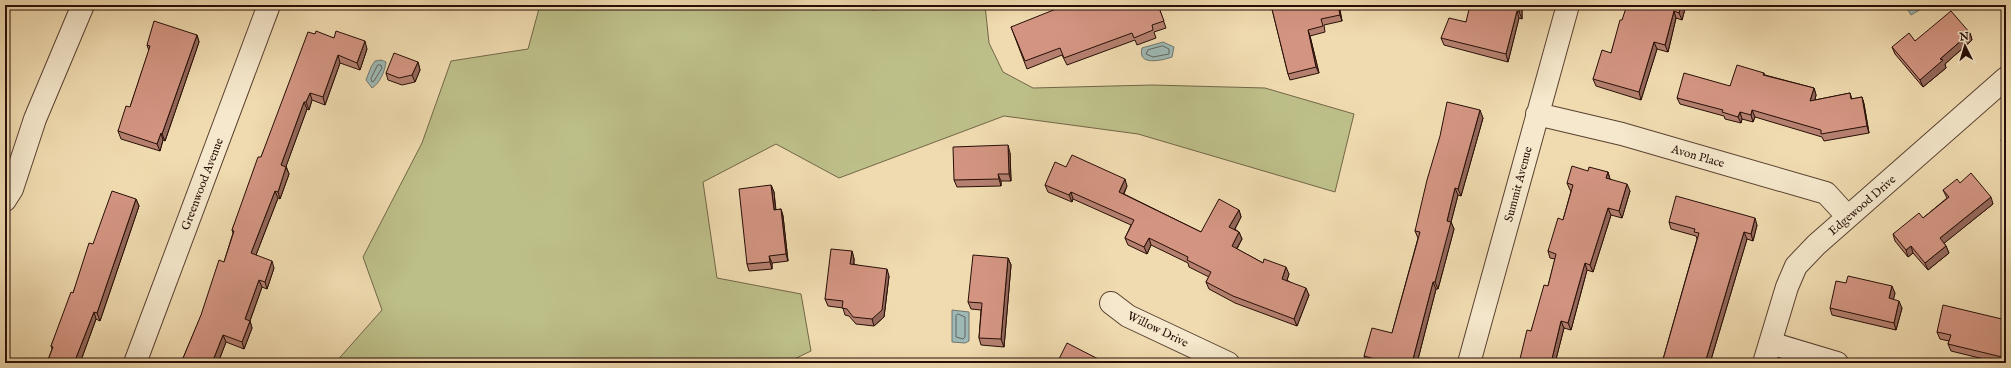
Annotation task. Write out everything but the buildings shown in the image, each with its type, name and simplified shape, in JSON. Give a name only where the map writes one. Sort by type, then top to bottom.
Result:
[{"type":"street","points":[[5,200],[12,189],[35,119],[83,5]]},
{"type":"street","name":"Greenwood Avenue","points":[[135,363],[269,5]]},
{"type":"street","name":"Summit Avenue","points":[[1469,363],[1568,5]]},
{"type":"street","name":"Edgewood Drive","points":[[1767,353],[1787,287],[1796,266],[1816,245],[2006,78]]},
{"type":"street","name":"Avon Place","points":[[1537,114],[1622,134],[1826,193],[1848,217]]},
{"type":"street","name":"Willow Drive","points":[[1111,304],[1128,316],[1228,363]]},
{"type":"street","points":[[1767,353],[1837,363]]},
{"type":"green space","points":[[540,5],[856,5],[873,10],[929,5],[985,5],[989,43],[1003,72],[1033,88],[1152,85],[1265,88],[1354,114],[1335,192],[1138,134],[1004,116],[839,178],[776,144],[703,182],[717,278],[801,294],[811,351],[786,363],[335,363],[382,310],[363,257],[422,143],[451,61],[528,49]]},
{"type":"water","points":[[1905,5],[1928,5],[1911,15]]},
{"type":"water","points":[[1163,42],[1174,47],[1172,57],[1152,61],[1143,58],[1141,54],[1142,48]]},
{"type":"water","points":[[381,60],[386,62],[385,69],[380,80],[372,88],[366,80],[375,61]]},
{"type":"water","points":[[952,310],[969,312],[969,341],[965,343],[952,342]]}]
